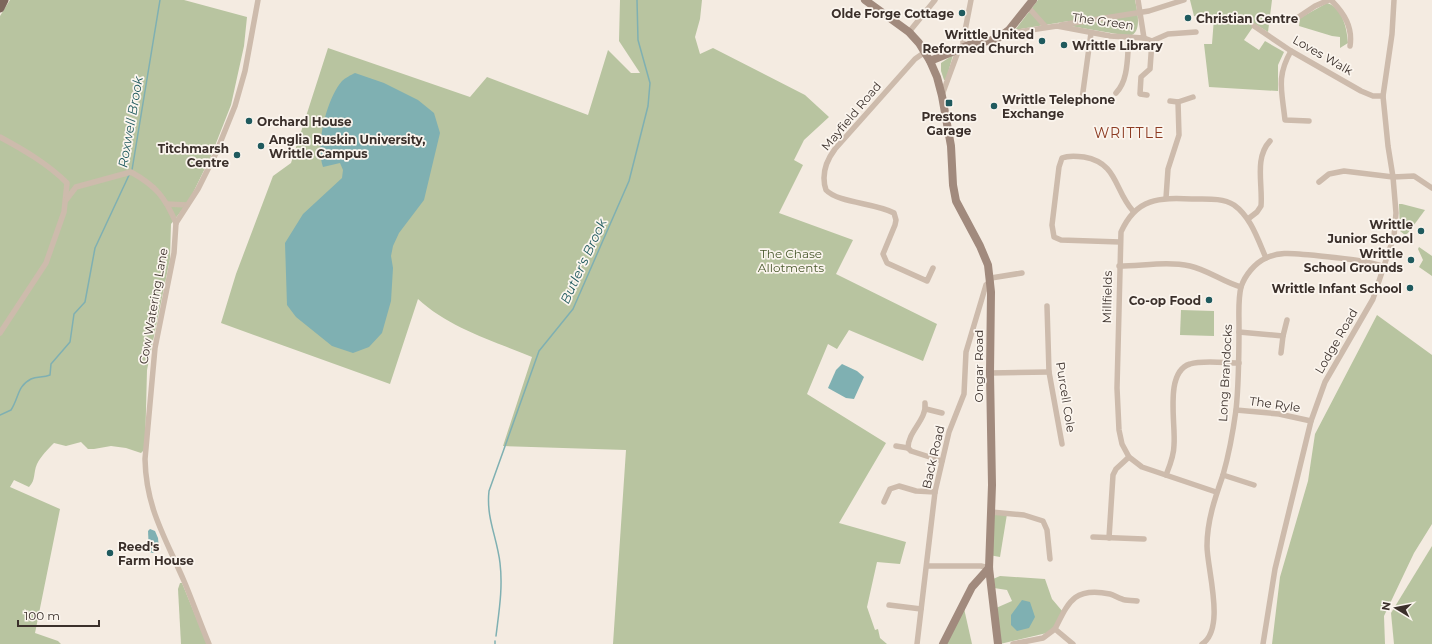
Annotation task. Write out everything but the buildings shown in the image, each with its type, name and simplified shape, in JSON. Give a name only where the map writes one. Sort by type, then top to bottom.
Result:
[{"type":"main road","points":[[0,8],[4,0]]},
{"type":"street","name":"Cow Watering Lane","points":[[209,644],[185,583],[156,519],[145,474],[145,459],[155,348],[174,253],[176,223],[198,189],[235,106],[245,70],[258,0]]},
{"type":"street","name":"Ongar Road","points":[[865,0],[909,32],[925,52],[930,61],[942,96],[951,146],[953,185],[956,201],[984,253],[991,280],[991,512],[989,568],[998,644]]},
{"type":"street","points":[[909,32],[935,0]]},
{"type":"street","points":[[942,96],[961,48],[971,0]]},
{"type":"street","name":"The Green","points":[[1057,26],[1091,33],[1129,38],[1144,38],[1138,0]]},
{"type":"street","points":[[1140,12],[1155,10],[1184,0]]},
{"type":"street","points":[[1294,20],[1315,6],[1330,0],[1344,15],[1350,26],[1352,37],[1350,46]]},
{"type":"street","name":"Lodge Road","points":[[1263,644],[1275,569],[1312,421],[1325,382],[1373,299],[1385,267],[1394,236],[1396,213],[1384,96],[1392,34],[1394,0]]},
{"type":"street","name":"The Green","points":[[930,61],[961,48],[993,41],[1004,34],[1030,3],[1046,27]]},
{"type":"street","name":"The Green","points":[[1004,34],[1140,12]]},
{"type":"street","name":"Loves Walk","points":[[1254,26],[1291,50],[1369,95],[1384,96]]},
{"type":"street","points":[[1144,38],[1152,41],[1168,34],[1196,32]]},
{"type":"street","points":[[1082,99],[1091,33]]},
{"type":"street","points":[[1116,93],[1122,85],[1125,77],[1129,38]]},
{"type":"street","points":[[1147,95],[1140,94],[1140,77],[1150,69],[1152,41]]},
{"type":"street","points":[[1291,50],[1283,65],[1281,75],[1285,120],[1309,121]]},
{"type":"street","name":"Mayfield Road","points":[[925,52],[914,59],[835,149],[827,163],[824,176],[826,190],[834,196],[894,213],[896,220],[895,225],[883,254],[887,263],[927,281],[933,268]]},
{"type":"street","points":[[1170,101],[1178,102],[1193,97]]},
{"type":"street","points":[[1166,198],[1168,169],[1180,135],[1178,102]]},
{"type":"street","points":[[0,137],[37,158],[55,170],[67,183],[76,187]]},
{"type":"street","points":[[1248,219],[1257,212],[1261,206],[1262,153],[1270,141]]},
{"type":"street","points":[[1120,242],[1061,240],[1054,237],[1052,224],[1059,167],[1062,158],[1070,156],[1082,157],[1094,159],[1103,164],[1114,175],[1122,197],[1134,211]]},
{"type":"street","points":[[1319,182],[1329,174],[1344,170],[1393,177],[1414,176],[1432,188]]},
{"type":"street","points":[[66,200],[76,187],[131,172],[158,190],[176,223]]},
{"type":"street","points":[[0,333],[46,263],[64,212],[67,183]]},
{"type":"street","name":"Millfields","points":[[1216,492],[1142,467],[1130,457],[1122,444],[1119,430],[1117,388],[1120,242],[1124,225],[1134,211],[1151,201],[1166,198],[1212,199],[1228,202],[1241,211],[1248,219],[1266,258]]},
{"type":"street","points":[[167,204],[187,205]]},
{"type":"street","name":"Long Brandocks","points":[[1206,643],[1214,610],[1207,544],[1209,523],[1216,492],[1223,475],[1236,410],[1241,287],[1250,271],[1266,258],[1290,253],[1360,260],[1385,267]]},
{"type":"street","points":[[1119,266],[1184,265],[1194,267],[1241,287]]},
{"type":"street","points":[[991,280],[1022,273]]},
{"type":"street","name":"Back Road","points":[[918,644],[935,492],[949,432],[965,390],[965,361],[971,330],[986,285],[991,280]]},
{"type":"street","name":"Purcell Cole","points":[[1048,306],[1049,372],[1062,444]]},
{"type":"street","points":[[1282,353],[1283,336],[1287,320]]},
{"type":"street","points":[[1239,332],[1283,336]]},
{"type":"street","points":[[1166,475],[1174,445],[1174,386],[1178,372],[1183,367],[1195,362],[1239,363]]},
{"type":"street","points":[[990,373],[1049,372]]},
{"type":"street","points":[[908,448],[911,436],[925,406],[942,413]]},
{"type":"street","name":"The Ryle","points":[[1236,410],[1279,414],[1312,421]]},
{"type":"street","points":[[896,446],[908,448],[912,451],[942,461]]},
{"type":"street","points":[[1109,538],[1113,475],[1116,469],[1130,457]]},
{"type":"street","points":[[1223,475],[1254,485]]},
{"type":"street","points":[[884,502],[890,489],[899,486],[916,491],[935,492]]},
{"type":"street","points":[[991,512],[1024,515],[1042,521],[1047,530],[1050,559]]},
{"type":"street","points":[[1093,537],[1144,539]]},
{"type":"street","points":[[927,566],[981,566],[989,568],[972,587],[943,644]]},
{"type":"street","points":[[1013,644],[1043,638],[1055,630],[1068,604],[1081,594],[1111,594],[1123,600],[1137,601]]},
{"type":"street","points":[[889,605],[921,609]]},
{"type":"street","points":[[1055,630],[1073,644]]},
{"type":"green space","points":[[10,0],[184,0],[247,17],[244,46],[231,105],[211,156],[189,201],[171,224],[170,259],[147,370],[145,449],[141,453],[126,448],[111,446],[88,449],[81,442],[66,446],[54,443],[39,461],[36,467],[33,482],[29,487],[14,480],[10,487],[60,509],[35,633],[58,641],[61,644],[0,644],[0,16]]},
{"type":"green space","name":"The Chase Allotments","points":[[620,0],[702,0],[700,19],[695,37],[700,54],[713,48],[805,95],[829,117],[804,140],[794,160],[803,165],[779,213],[853,240],[836,274],[937,324],[923,361],[849,330],[837,349],[828,344],[807,394],[886,443],[839,523],[906,542],[900,564],[877,562],[867,607],[875,630],[878,629],[880,638],[887,644],[613,644],[626,450],[503,446],[532,357],[458,326],[430,309],[418,299],[390,384],[221,323],[236,274],[273,176],[291,163],[328,48],[470,97],[487,77],[588,115],[608,50],[631,73],[640,73],[619,41]]},
{"type":"green space","points":[[1038,0],[1135,0],[1138,15],[1138,26],[1136,31],[1129,36],[1070,26],[1069,21],[1015,30]]},
{"type":"green space","points":[[1190,0],[1272,0],[1268,32],[1255,24],[1244,40],[1259,50],[1265,41],[1284,52],[1278,65],[1278,91],[1209,87],[1204,44],[1212,44],[1214,18],[1194,16]]},
{"type":"green space","points":[[1327,3],[1337,9],[1347,32],[1348,43],[1340,48],[1340,37],[1299,26],[1300,18]]},
{"type":"green space","points":[[953,55],[946,80],[944,80],[941,71],[941,63]]},
{"type":"green space","points":[[1399,204],[1425,210],[1405,235],[1400,231]]},
{"type":"green space","points":[[1419,247],[1432,256],[1432,276],[1419,267],[1423,260],[1418,249]]},
{"type":"green space","points":[[1181,310],[1214,311],[1214,336],[1180,335]]},
{"type":"green space","points":[[1377,315],[1432,355],[1432,524],[1414,553],[1384,616],[1385,644],[1272,644],[1280,577],[1308,481],[1315,434]]},
{"type":"green space","points":[[991,512],[1007,514],[1000,557],[989,555]]},
{"type":"green space","points":[[1432,546],[1432,644],[1394,644],[1391,613]]},
{"type":"green space","points":[[1000,576],[1045,579],[1052,599],[1063,612],[1051,632],[1000,644],[996,608],[1012,601],[1007,590],[994,588],[993,579]]},
{"type":"green space","points":[[180,583],[182,583],[207,644],[181,644],[178,589]]},
{"type":"green space","points":[[963,604],[972,644],[943,644]]},
{"type":"water","points":[[355,73],[384,83],[418,100],[434,113],[440,133],[424,200],[399,233],[393,246],[391,256],[393,268],[391,301],[382,333],[369,347],[353,353],[332,346],[296,317],[287,305],[285,243],[303,214],[342,178],[343,170],[340,163],[323,167],[320,147],[327,110],[332,99],[342,81]]},
{"type":"water","points":[[842,364],[857,371],[864,377],[854,399],[846,398],[828,388],[836,370]]},
{"type":"water","points":[[150,529],[155,531],[158,538],[159,548],[153,553],[149,552],[148,531]]},
{"type":"water","points":[[1022,600],[1030,602],[1035,617],[1029,628],[1017,631],[1011,625],[1011,615]]},
{"type":"waterway","name":"Roxwell Brook","points":[[132,170],[160,0]]},
{"type":"waterway","name":"Butler's Brook","points":[[496,636],[501,572],[499,554],[490,519],[488,501],[489,491],[539,351],[573,309],[629,181],[648,106],[650,83],[638,40],[637,0]]},
{"type":"waterway","name":"Roxwell Brook","points":[[0,415],[11,410],[23,385],[26,382],[33,378],[50,375],[51,364],[70,342],[74,314],[85,302],[95,248],[130,173]]},
{"type":"place","name":"Olde Forge Cottage","points":[[962,13]]},
{"type":"place","name":"Christian Centre","points":[[1188,18]]},
{"type":"place","name":"Writtle United Reformed Church","points":[[1042,41]]},
{"type":"place","name":"Writtle Library","points":[[1064,45]]},
{"type":"place","name":"Prestons Garage","points":[[949,103]]},
{"type":"place","name":"Writtle Telephone Exchange","points":[[994,106]]},
{"type":"place","name":"Orchard House","points":[[249,121]]},
{"type":"place","name":"Anglia Ruskin University, Writtle Campus","points":[[261,146]]},
{"type":"place","name":"Titchmarsh Centre","points":[[237,155]]},
{"type":"place","name":"Writtle Junior School","points":[[1421,231]]},
{"type":"place","name":"Writtle School Grounds","points":[[1411,260]]},
{"type":"place","name":"Writtle Infant School","points":[[1410,288]]},
{"type":"place","name":"Co-op Food","points":[[1209,300]]},
{"type":"place","name":"Reed's Farm House","points":[[110,553]]},
{"type":"district","name":"WRITTLE","points":[[1129,133]]}]
